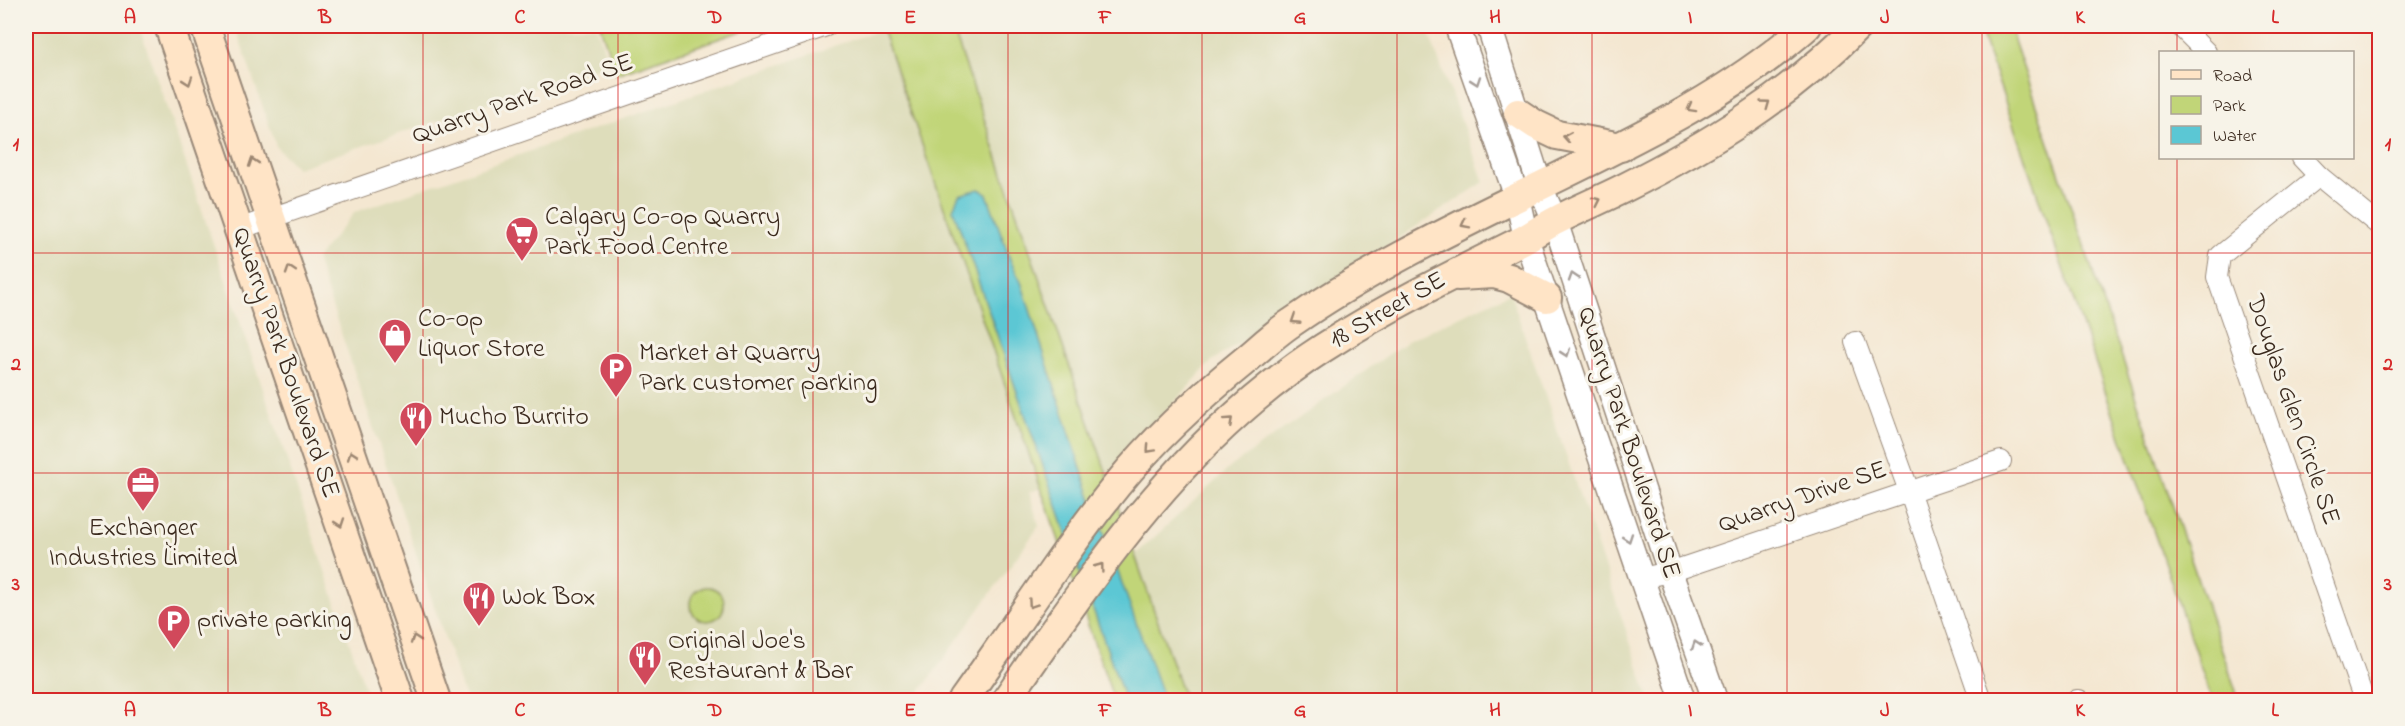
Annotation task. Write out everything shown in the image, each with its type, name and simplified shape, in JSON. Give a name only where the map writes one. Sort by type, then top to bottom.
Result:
[{"type":"main road","name":"Quarry Park Boulevard SE","points":[[169,26],[400,700]]},
{"type":"main road","name":"Quarry Park Boulevard SE","points":[[205,26],[436,700]]},
{"type":"main road","name":"18 Street SE","points":[[963,700],[1075,539],[1119,482],[1180,416],[1289,324],[1372,272],[1621,147],[1700,103],[1791,40],[1807,26]]},
{"type":"main road","name":"18 Street SE","points":[[1006,700],[1089,581],[1145,508],[1211,437],[1263,390],[1322,349],[1447,276],[1526,238],[1677,159],[1747,118],[1796,83],[1858,26]]},
{"type":"main road","points":[[1518,113],[1557,135],[1621,147]]},
{"type":"main road","points":[[1447,276],[1494,274],[1509,278],[1547,298]]},
{"type":"street","name":"Quarry Park Road SE","points":[[239,229],[826,26]]},
{"type":"street","points":[[1457,26],[1528,192]]},
{"type":"street","points":[[1489,26],[1518,113],[1528,192]]},
{"type":"street","points":[[2180,26],[2205,51]]},
{"type":"street","points":[[2303,159],[2319,176],[2379,226]]},
{"type":"street","name":"Douglas Glen Circle SE","points":[[2319,176],[2220,256],[2217,277],[2364,700]]},
{"type":"street","name":"Quarry Park Boulevard SE","points":[[1528,192],[1555,221],[1670,572],[1715,700]]},
{"type":"street","name":"Quarry Park Boulevard SE","points":[[1528,192],[1526,238],[1683,700]]},
{"type":"street","points":[[1855,342],[1909,491],[2001,461]]},
{"type":"street","name":"Quarry Drive SE","points":[[1641,578],[1670,572],[1909,491],[1981,700]]},
{"type":"shaded area","points":[[26,26],[139,26],[369,700],[26,700]]},
{"type":"shaded area","points":[[235,26],[596,26],[609,63],[297,168],[277,148]]},
{"type":"shaded area","points":[[961,26],[1426,26],[1484,182],[1212,361],[1107,476],[953,28]]},
{"type":"shaded area","points":[[883,29],[1041,488],[1029,492],[1039,526],[914,700],[466,700],[316,259],[355,212]]},
{"type":"shaded area","points":[[1510,293],[1650,700],[1185,700],[1135,555],[1232,466],[1409,340]]},
{"type":"green space","points":[[600,26],[756,26],[616,74]]},
{"type":"green space","points":[[881,26],[952,26],[1185,700],[1114,700]]},
{"type":"green space","points":[[1979,26],[2009,26],[2239,700],[2212,700]]},
{"type":"green space","points":[[707,587],[719,592],[724,604],[719,616],[707,621],[695,616],[690,604],[695,592]]},
{"type":"water","points":[[979,189],[987,194],[1011,262],[1021,282],[1083,475],[1164,700],[1125,700],[953,209],[959,195]]},
{"type":"place","name":"Calgary Co-op Quarry Park Food Centre","points":[[522,262]]},
{"type":"place","name":"Co-op Liquor Store","points":[[395,364]]},
{"type":"place","name":"Market at Quarry Park customer parking","points":[[616,398]]},
{"type":"place","name":"Mucho Burrito","points":[[416,447]]},
{"type":"place","name":"Exchanger Industries Limited","points":[[143,512]]},
{"type":"place","name":"Wok Box","points":[[479,627]]},
{"type":"place","name":"private parking","points":[[174,650]]},
{"type":"place","name":"Original Joe's Restaurant & Bar","points":[[645,686]]}]
